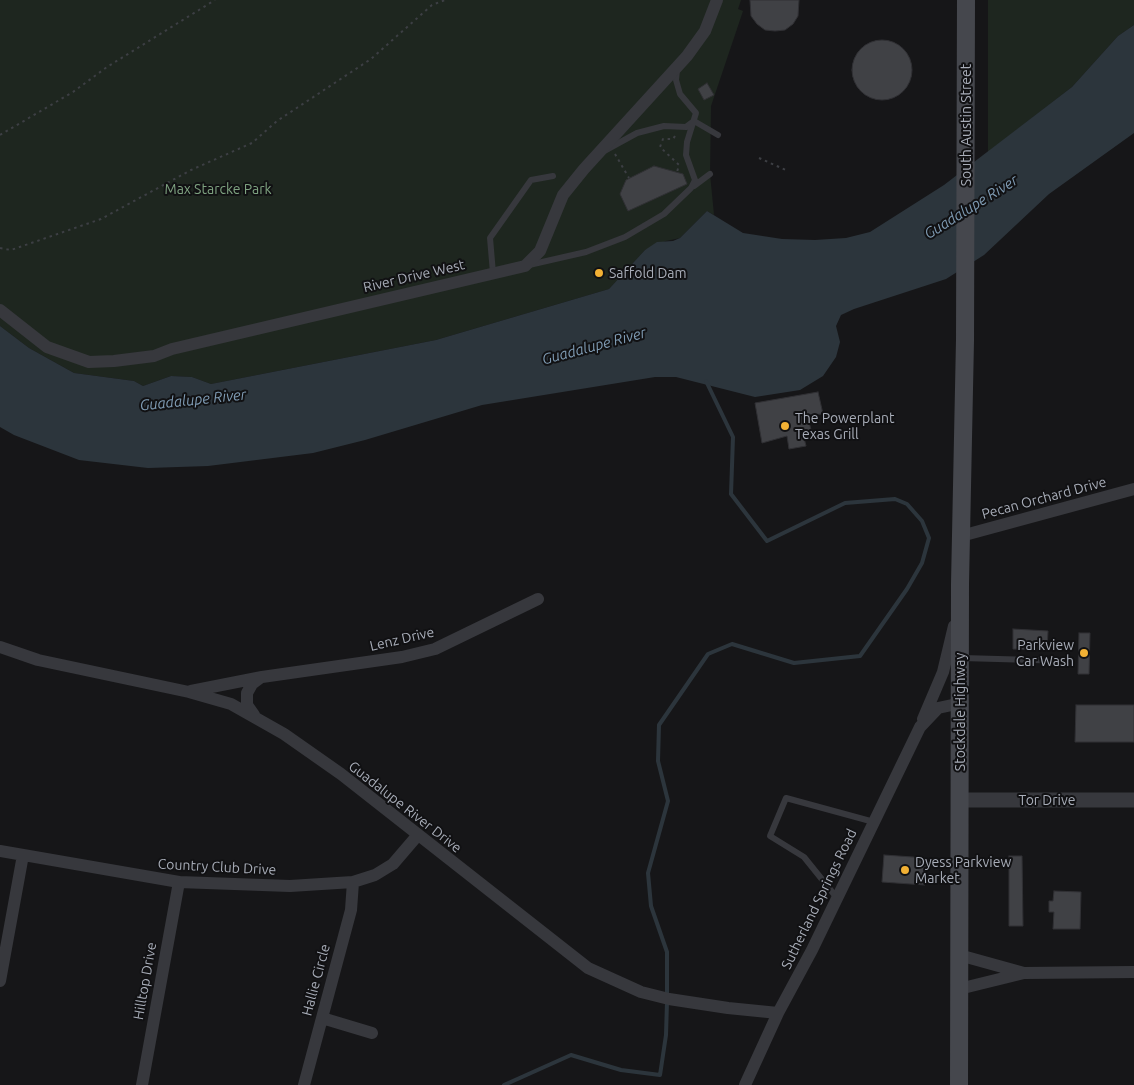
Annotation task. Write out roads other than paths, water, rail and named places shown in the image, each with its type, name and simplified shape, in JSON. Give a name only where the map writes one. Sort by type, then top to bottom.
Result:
[{"type":"main road","name":"South Austin Street","points":[[965,340],[966,0]]},
{"type":"main road","name":"Stockdale Highway","points":[[959,1085],[960,584],[965,340]]},
{"type":"street","points":[[525,266],[540,251],[563,195],[594,157],[677,70],[705,31],[717,0]]},
{"type":"street","name":"River Drive West","points":[[0,310],[48,347],[89,362],[114,361],[154,356],[182,347],[525,266]]},
{"type":"street","name":"Pecan Orchard Drive","points":[[961,536],[1134,489]]},
{"type":"street","name":"Sutherland Springs Road","points":[[745,1085],[778,1013],[837,898],[920,727],[943,672],[950,649],[960,584]]},
{"type":"street","name":"Lenz Drive","points":[[189,692],[262,677],[402,657],[435,649],[538,598]]},
{"type":"street","name":"Guadalupe River Drive","points":[[0,647],[38,660],[92,673],[189,692],[231,704],[254,716],[341,774],[417,836],[588,968],[641,992],[695,1003],[778,1013]]},
{"type":"street","points":[[254,716],[247,705],[246,693],[252,684],[262,677]]},
{"type":"street","name":"Sutherland Springs Road","points":[[920,727],[938,708],[952,705],[960,706]]},
{"type":"street","name":"Tor Drive","points":[[960,800],[1134,800]]},
{"type":"street","name":"Country Club Drive","points":[[0,851],[178,882],[248,886],[353,882],[375,875],[393,864],[417,836]]},
{"type":"street","points":[[0,980],[22,855]]},
{"type":"street","name":"Hilltop Drive","points":[[142,1085],[178,882]]},
{"type":"street","name":"Hallie Circle","points":[[304,1085],[351,910],[353,882]]},
{"type":"street","points":[[959,955],[1024,973]]},
{"type":"street","points":[[959,989],[1024,973],[1134,972]]},
{"type":"street","points":[[322,1018],[372,1033]]},
{"type":"lane","points":[[677,70],[676,80],[680,94],[696,113],[686,149],[686,155],[693,169],[695,180],[691,188]]},
{"type":"lane","points":[[594,157],[637,133],[664,126],[686,127],[694,121]]},
{"type":"lane","points":[[694,121],[718,135]]},
{"type":"lane","points":[[525,266],[586,252],[626,237],[664,214],[691,188],[710,174],[693,169]]},
{"type":"lane","points":[[493,273],[490,238],[531,180],[553,176]]},
{"type":"lane","points":[[960,658],[1069,661]]},
{"type":"lane","points":[[837,898],[804,857],[770,836],[786,798],[874,822]]},
{"type":"water","name":"Guadalupe River","points":[[1134,25],[1134,133],[1049,194],[984,255],[946,279],[841,315],[836,326],[840,342],[836,357],[823,376],[800,390],[755,397],[676,377],[655,377],[482,405],[365,440],[313,453],[208,466],[148,468],[79,460],[14,435],[0,427],[0,326],[29,348],[74,373],[134,381],[143,386],[171,376],[192,377],[211,384],[436,340],[609,289],[645,250],[657,242],[673,241],[680,238],[707,211],[743,233],[782,239],[815,240],[846,238],[870,232],[944,185],[1072,87],[1118,36]]},
{"type":"waterway","points":[[667,995],[667,952],[651,906],[648,873],[668,801],[658,761],[659,725],[708,654],[732,644],[794,663],[860,656],[907,589],[922,563],[929,538],[922,521],[907,504],[895,499],[845,503],[767,541],[731,494],[733,437],[706,381]]},
{"type":"waterway","points":[[504,1085],[571,1055],[621,1070],[660,1075],[666,1035],[667,1002]]},
{"type":"place","name":"Saffold Dam","points":[[599,273]]},
{"type":"place","name":"The Powerplant Texas Grill","points":[[785,426]]},
{"type":"place","name":"Parkview Car Wash","points":[[1084,653]]},
{"type":"place","name":"Dyess Parkview Market","points":[[905,870]]},
{"type":"park label","name":"Max Starcke Park","points":[[218,189]]}]
